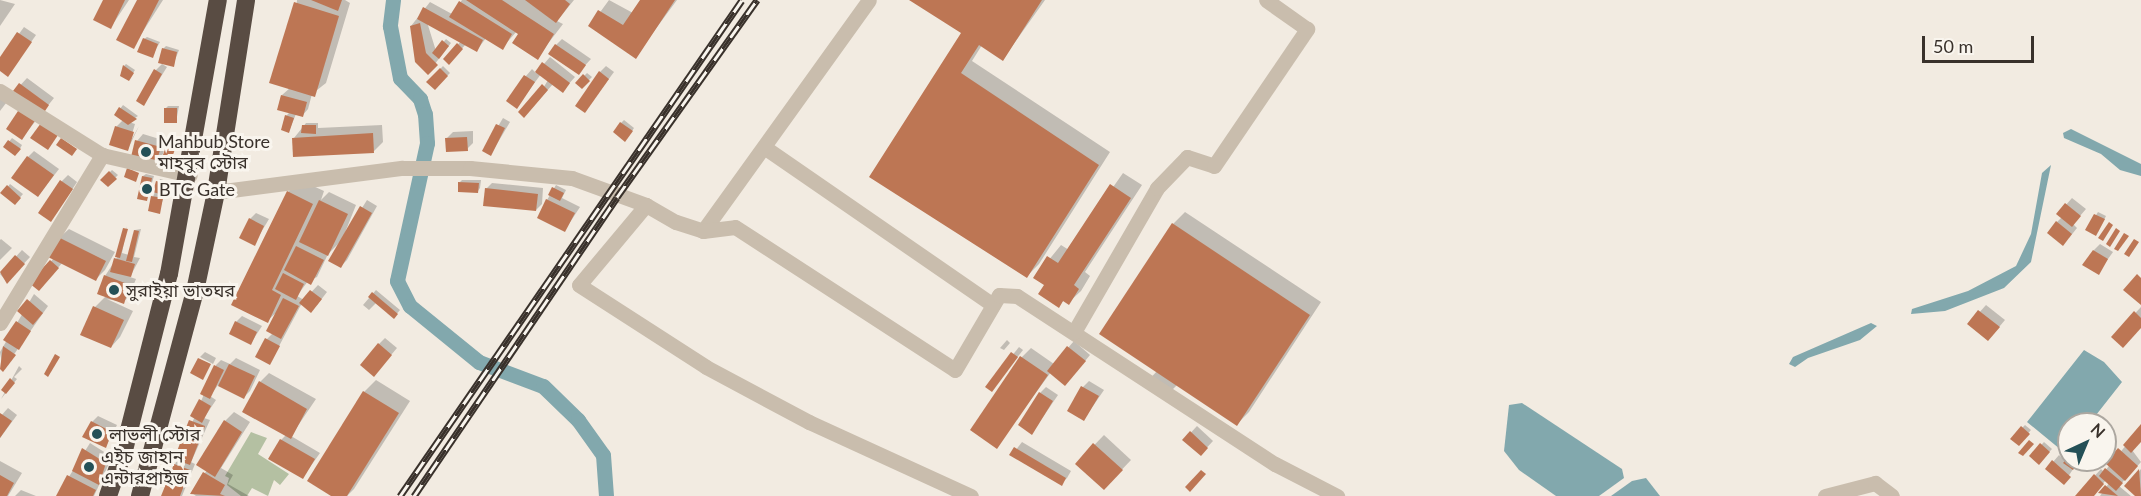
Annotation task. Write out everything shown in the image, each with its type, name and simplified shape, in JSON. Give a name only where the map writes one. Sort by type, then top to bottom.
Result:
[{"type":"highway","points":[[108,496],[144,379],[190,175],[218,0]]},
{"type":"highway","points":[[140,496],[169,396],[216,192],[246,0]]},
{"type":"street","points":[[703,231],[869,0]]},
{"type":"street","points":[[1074,332],[1157,188],[1187,157],[1214,166],[1307,28],[1266,0]]},
{"type":"street","points":[[0,92],[102,155],[190,175]]},
{"type":"street","points":[[764,147],[993,305]]},
{"type":"street","points":[[0,323],[102,155]]},
{"type":"street","points":[[216,192],[402,168],[470,168],[572,178],[646,205],[676,222],[703,231],[735,227],[956,370],[999,296],[1017,296],[1275,464],[1337,496]]},
{"type":"street","points":[[646,205],[579,285],[706,367],[809,422],[971,496]]},
{"type":"street","points":[[1825,496],[1875,483],[1892,496]]},
{"type":"green space","points":[[251,432],[267,438],[258,454],[289,474],[280,485],[274,480],[268,496],[252,488],[247,496],[241,496],[227,485],[229,478],[225,476]]},
{"type":"water","points":[[2071,129],[2141,164],[2141,176],[2120,170],[2101,154],[2064,138],[2063,133]]},
{"type":"water","points":[[2051,165],[2031,262],[2004,288],[1945,311],[1911,314],[1912,309],[1968,291],[2016,266],[2031,234],[2042,173]]},
{"type":"water","points":[[1871,323],[1877,326],[1860,340],[1808,358],[1795,367],[1789,364],[1793,357]]},
{"type":"water","points":[[2084,350],[2104,362],[2122,382],[2098,412],[2057,412],[2057,447],[2027,422]]},
{"type":"water","points":[[1522,403],[1622,469],[1624,478],[1599,496],[1556,496],[1519,470],[1504,451],[1509,405]]},
{"type":"water","points":[[1646,478],[1660,496],[1611,496],[1632,481]]},
{"type":"building","points":[[103,0],[125,0],[111,29],[93,20]]},
{"type":"building","points":[[137,0],[159,0],[134,49],[116,40]]},
{"type":"building","points":[[311,0],[342,0],[338,11]]},
{"type":"building","points":[[466,0],[502,0],[554,34],[538,60],[512,43],[518,34]]},
{"type":"building","points":[[525,0],[565,0],[570,4],[556,23]]},
{"type":"building","points":[[640,0],[675,0],[636,59],[588,26],[598,10],[623,25]]},
{"type":"building","points":[[909,0],[1042,0],[1003,61],[979,45],[961,73],[1099,165],[1027,278],[869,177],[961,33]]},
{"type":"building","points":[[459,1],[512,34],[503,50],[449,17]]},
{"type":"building","points":[[294,2],[339,16],[315,97],[269,83]]},
{"type":"building","points":[[423,7],[483,40],[477,52],[417,19]]},
{"type":"building","points":[[420,23],[426,53],[438,65],[428,75],[415,62],[410,26]]},
{"type":"building","points":[[17,32],[32,42],[8,77],[0,71],[0,57]]},
{"type":"building","points":[[143,38],[158,44],[153,58],[137,52]]},
{"type":"building","points":[[442,40],[449,46],[439,59],[432,53]]},
{"type":"building","points":[[457,43],[463,49],[449,65],[443,59]]},
{"type":"building","points":[[555,44],[586,65],[579,75],[548,54]]},
{"type":"building","points":[[162,48],[177,52],[174,67],[158,63]]},
{"type":"building","points":[[542,62],[570,83],[563,93],[535,72]]},
{"type":"building","points":[[123,65],[134,73],[129,81],[120,76]]},
{"type":"building","points":[[440,68],[448,76],[435,90],[426,82]]},
{"type":"building","points":[[154,69],[162,74],[144,106],[136,101]]},
{"type":"building","points":[[599,71],[609,79],[585,113],[575,106]]},
{"type":"building","points":[[583,74],[590,81],[582,89],[575,83]]},
{"type":"building","points":[[524,75],[535,82],[517,109],[506,101]]},
{"type":"building","points":[[19,83],[49,105],[43,114],[13,91]]},
{"type":"building","points":[[542,84],[548,90],[524,118],[518,112]]},
{"type":"building","points":[[281,95],[307,102],[303,117],[277,110]]},
{"type":"building","points":[[119,107],[137,119],[128,125],[114,115]]},
{"type":"building","points":[[20,108],[36,119],[22,140],[6,129]]},
{"type":"building","points":[[164,108],[177,108],[177,123],[164,123]]},
{"type":"building","points":[[285,115],[294,118],[289,133],[281,130]]},
{"type":"building","points":[[620,122],[633,131],[625,142],[613,132]]},
{"type":"building","points":[[41,123],[58,135],[48,150],[30,138]]},
{"type":"building","points":[[496,124],[505,128],[491,156],[482,151]]},
{"type":"building","points":[[302,125],[316,125],[316,134],[301,133]]},
{"type":"building","points":[[115,126],[134,132],[128,151],[109,145]]},
{"type":"building","points":[[373,133],[374,153],[293,157],[292,138]]},
{"type":"building","points":[[467,137],[468,151],[446,152],[445,138]]},
{"type":"building","points":[[61,138],[77,149],[72,156],[56,145]]},
{"type":"building","points":[[8,140],[21,149],[15,156],[3,147]]},
{"type":"building","name":"Mahbub Store মাহবুব স্টোর","points":[[135,140],[161,147],[156,163],[131,157]]},
{"type":"building","points":[[168,140],[177,143],[170,164],[161,161]]},
{"type":"building","points":[[27,156],[54,175],[38,197],[11,178]]},
{"type":"building","points":[[127,168],[139,173],[136,182],[124,177]]},
{"type":"building","points":[[109,171],[117,179],[108,187],[100,180]]},
{"type":"building","points":[[142,176],[152,178],[147,201],[137,199]]},
{"type":"building","points":[[60,180],[73,189],[51,222],[38,213]]},
{"type":"building","points":[[156,181],[165,183],[163,195],[153,192]]},
{"type":"building","points":[[458,182],[479,183],[478,193],[458,192]]},
{"type":"building","points":[[1110,184],[1131,198],[1074,285],[1079,289],[1069,305],[1063,301],[1059,308],[1038,294],[1044,285],[1033,278],[1047,256],[1058,263]]},
{"type":"building","points":[[7,185],[21,198],[15,205],[0,193]]},
{"type":"building","points":[[552,187],[564,193],[560,201],[548,195]]},
{"type":"building","points":[[485,188],[538,194],[536,211],[483,206]]},
{"type":"building","points":[[287,191],[313,204],[272,290],[281,295],[268,323],[231,305]]},
{"type":"building","points":[[151,196],[163,198],[160,214],[148,211]]},
{"type":"building","points":[[546,199],[575,213],[565,232],[537,218]]},
{"type":"building","points":[[319,200],[348,214],[328,256],[299,242]]},
{"type":"building","points":[[2065,203],[2081,216],[2072,227],[2056,214]]},
{"type":"building","points":[[360,206],[372,213],[341,268],[328,261]]},
{"type":"building","points":[[2094,214],[2105,219],[2096,236],[2085,230]]},
{"type":"building","points":[[249,218],[264,226],[255,246],[239,238]]},
{"type":"building","points":[[2056,221],[2072,234],[2063,246],[2047,233]]},
{"type":"building","points":[[2109,222],[2113,225],[2103,241],[2098,238]]},
{"type":"building","points":[[1172,223],[1310,315],[1237,426],[1099,334]]},
{"type":"building","points":[[123,228],[128,229],[120,258],[115,257]]},
{"type":"building","points":[[2116,228],[2120,231],[2110,247],[2106,244]]},
{"type":"building","points":[[134,230],[139,231],[132,262],[126,261]]},
{"type":"building","points":[[2124,233],[2129,236],[2118,251],[2114,249]]},
{"type":"building","points":[[58,237],[106,261],[96,281],[48,257]]},
{"type":"building","points":[[2134,239],[2139,242],[2129,257],[2124,254]]},
{"type":"building","points":[[296,246],[324,260],[311,285],[284,270]]},
{"type":"building","points":[[2093,250],[2108,259],[2099,275],[2082,265]]},
{"type":"building","points":[[15,255],[25,264],[7,284],[0,272]]},
{"type":"building","points":[[114,258],[135,264],[131,277],[110,272]]},
{"type":"building","points":[[50,260],[59,268],[39,291],[29,283]]},
{"type":"building","points":[[283,273],[304,284],[296,300],[275,289]]},
{"type":"building","points":[[2137,274],[2141,278],[2141,305],[2123,290]]},
{"type":"building","name":"সুরাইয়া ভাতঘর","points":[[104,275],[130,285],[124,304],[97,294]]},
{"type":"building","points":[[310,290],[322,299],[311,313],[299,303]]},
{"type":"building","points":[[372,292],[398,314],[394,319],[368,297]]},
{"type":"building","points":[[283,298],[299,306],[281,339],[266,331]]},
{"type":"building","points":[[27,299],[43,313],[33,325],[17,311]]},
{"type":"building","points":[[93,306],[124,320],[111,348],[80,335]]},
{"type":"building","points":[[1978,310],[2000,327],[1988,341],[1967,324]]},
{"type":"building","points":[[2134,311],[2141,318],[2141,328],[2123,348],[2111,337]]},
{"type":"building","points":[[16,321],[31,331],[19,350],[3,340]]},
{"type":"building","points":[[235,321],[257,332],[251,345],[229,334]]},
{"type":"building","points":[[265,338],[280,346],[270,365],[255,357]]},
{"type":"building","points":[[378,343],[392,355],[374,377],[360,365]]},
{"type":"building","points":[[3,346],[16,355],[3,372],[0,369]]},
{"type":"building","points":[[1067,346],[1086,361],[1065,386],[1047,371]]},
{"type":"building","points":[[1011,352],[1018,357],[992,392],[985,387]]},
{"type":"building","points":[[55,354],[60,357],[48,377],[44,374]]},
{"type":"building","points":[[1020,356],[1048,375],[997,449],[970,430]]},
{"type":"building","points":[[198,358],[211,364],[203,380],[190,373]]},
{"type":"building","points":[[229,364],[255,376],[244,399],[218,386]]},
{"type":"building","points":[[214,365],[224,370],[210,399],[200,394]]},
{"type":"building","points":[[10,378],[15,383],[6,394],[1,390]]},
{"type":"building","points":[[259,381],[307,409],[291,439],[242,412]]},
{"type":"building","points":[[1081,386],[1099,396],[1084,421],[1067,411]]},
{"type":"building","points":[[363,391],[399,413],[347,496],[331,496],[307,481]]},
{"type":"building","points":[[1039,392],[1053,401],[1032,435],[1018,425]]},
{"type":"building","points":[[199,399],[211,406],[202,423],[190,416]]},
{"type":"building","points":[[0,413],[12,421],[0,438]]},
{"type":"building","points":[[189,420],[205,426],[190,465],[174,459]]},
{"type":"building","points":[[224,420],[242,432],[215,477],[196,465]]},
{"type":"building","name":"লাভলী স্টোর","points":[[91,421],[112,432],[106,448],[82,437]]},
{"type":"building","points":[[2141,424],[2141,442],[2131,453],[2123,445]]},
{"type":"building","points":[[2021,426],[2030,434],[2019,446],[2010,439]]},
{"type":"building","points":[[1190,431],[1208,448],[1201,456],[1182,440]]},
{"type":"building","points":[[280,439],[315,459],[303,479],[268,459]]},
{"type":"building","points":[[2029,440],[2034,444],[2023,456],[2018,453]]},
{"type":"building","points":[[1093,443],[1123,470],[1104,490],[1075,464]]},
{"type":"building","points":[[2040,443],[2050,452],[2039,465],[2029,456]]},
{"type":"building","points":[[1014,447],[1066,478],[1062,486],[1009,455]]},
{"type":"building","name":"এইচ জাহান এন্টারপ্রাইজ","points":[[82,448],[106,463],[99,485],[72,471]]},
{"type":"building","points":[[2117,449],[2138,466],[2125,481],[2115,472],[2117,472]]},
{"type":"building","points":[[2052,460],[2057,464],[2057,472],[2065,472],[2071,477],[2064,485],[2045,469]]},
{"type":"building","points":[[174,464],[190,470],[180,496],[161,496]]},
{"type":"building","points":[[2139,469],[2141,496],[2135,496],[2124,486]]},
{"type":"building","points":[[1201,470],[1206,474],[1190,492],[1185,487]]},
{"type":"building","points":[[203,472],[225,485],[220,494],[225,496],[190,494]]},
{"type":"building","points":[[2102,472],[2110,472],[2123,483],[2116,491],[2099,476]]},
{"type":"building","points":[[2094,474],[2104,484],[2094,496],[2075,496]]},
{"type":"building","points":[[0,475],[14,483],[7,496],[0,496]]},
{"type":"building","points":[[67,475],[96,490],[93,496],[56,496]]},
{"type":"building","points":[[2105,485],[2118,496],[2098,493]]},
{"type":"waterway","points":[[393,0],[390,26],[400,78],[420,99],[425,114],[427,143],[397,281],[410,306],[479,362],[543,386],[578,420],[603,455],[606,496]]},
{"type":"railway","points":[[400,496],[742,0]]},
{"type":"railway","points":[[414,496],[617,197],[757,0]]},
{"type":"place","name":"Mahbub Store মাহবুব স্টোর","points":[[146,152]]},
{"type":"place","name":"BTC Gate","points":[[147,189]]},
{"type":"place","name":"সুরাইয়া ভাতঘর","points":[[114,290]]},
{"type":"place","name":"লাভলী স্টোর","points":[[97,434]]},
{"type":"place","name":"এইচ জাহান এন্টারপ্রাইজ","points":[[89,467]]}]
